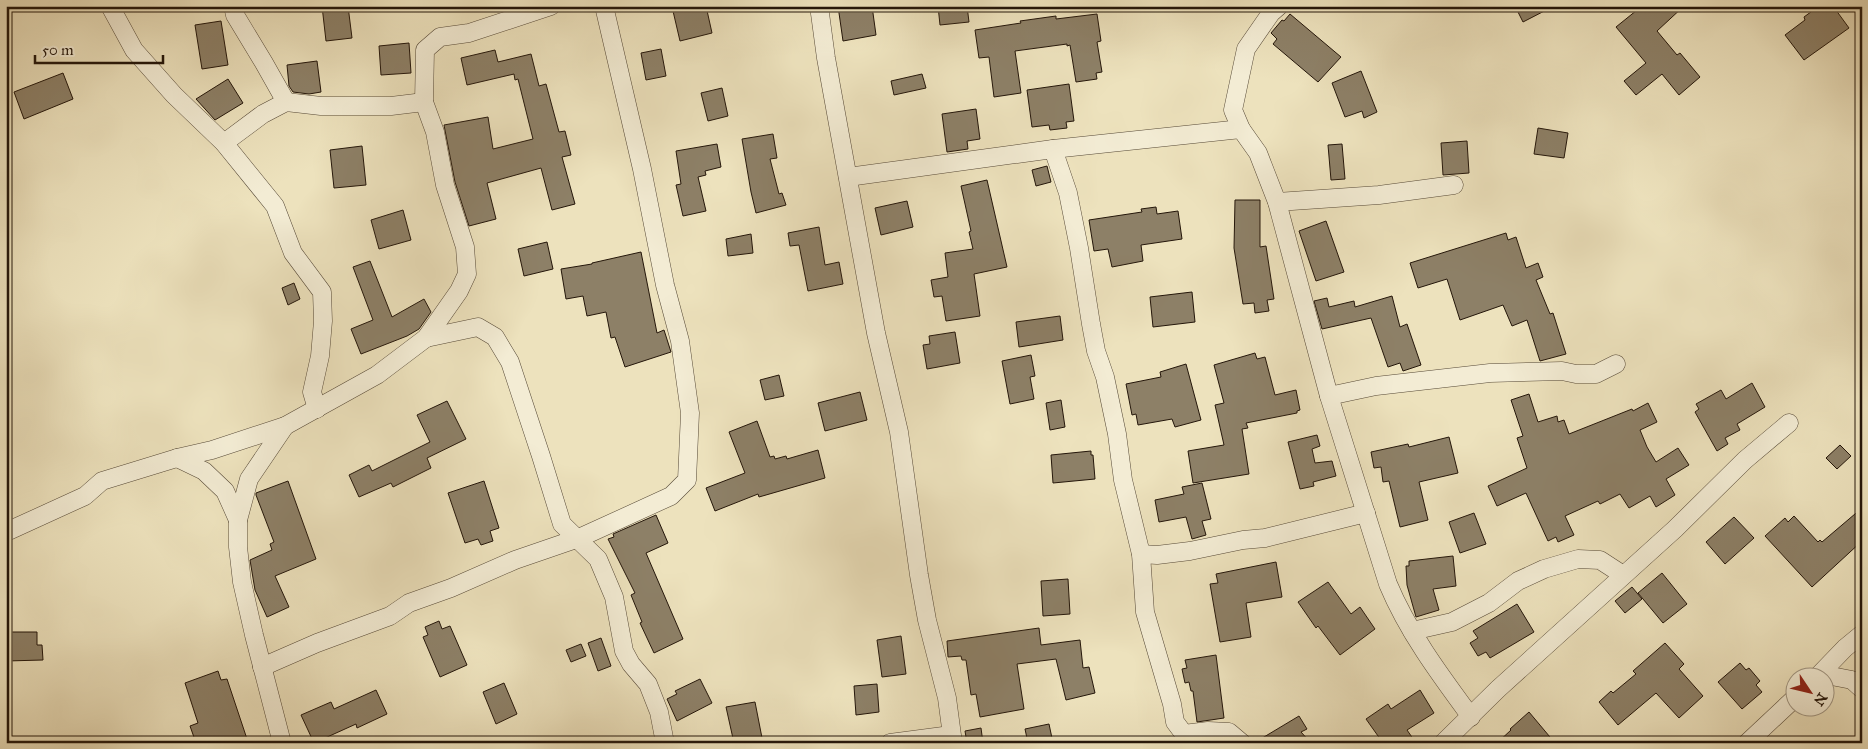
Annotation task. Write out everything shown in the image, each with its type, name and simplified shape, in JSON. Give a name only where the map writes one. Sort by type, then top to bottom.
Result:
[{"type":"street","points":[[110,6],[134,50],[174,95],[224,143],[275,206],[293,253],[322,292],[323,320],[320,356],[312,392],[317,409]]},
{"type":"street","points":[[232,6],[235,16],[286,102]]},
{"type":"street","points":[[6,532],[85,496],[102,481],[177,458],[212,450],[285,426],[377,374],[426,338],[459,291],[467,274],[464,247],[445,185],[435,132],[424,102],[425,50],[440,37],[469,33],[551,6]]},
{"type":"street","points":[[262,667],[317,643],[390,616],[409,603],[451,588],[515,560],[579,538],[671,496],[687,480],[690,413],[680,341],[665,285],[642,169],[604,6]]},
{"type":"street","points":[[819,6],[826,58],[876,333],[899,432],[927,620],[947,698],[952,739],[890,743]]},
{"type":"street","points":[[1278,6],[1246,49],[1233,110],[1241,129],[1258,153],[1277,202],[1329,396],[1388,584],[1397,607],[1446,683],[1471,717]]},
{"type":"street","points":[[224,143],[264,114],[286,102],[321,106],[390,106],[424,102]]},
{"type":"street","points":[[848,177],[1053,149],[1241,129]]},
{"type":"street","points":[[1053,149],[1068,193],[1080,248],[1096,351],[1105,376],[1117,434],[1123,480],[1141,554],[1145,612],[1172,704],[1174,722],[1184,734],[1208,731],[1229,732],[1242,743]]},
{"type":"street","points":[[1277,202],[1379,195],[1454,185]]},
{"type":"street","points":[[426,338],[478,327],[495,338],[510,362],[542,456],[562,524],[598,558],[614,597],[624,651],[631,664],[648,684],[659,712],[665,743]]},
{"type":"street","points":[[1329,396],[1376,386],[1490,374],[1562,371],[1576,374],[1596,374],[1616,364]]},
{"type":"street","points":[[1451,740],[1498,690],[1675,529],[1745,460],[1789,423]]},
{"type":"street","points":[[282,743],[242,582],[238,547],[238,520],[249,479],[285,426]]},
{"type":"street","points":[[177,458],[204,470],[225,491],[238,520]]},
{"type":"street","points":[[1141,554],[1157,555],[1190,551],[1243,540],[1265,538],[1366,513]]},
{"type":"street","points":[[1412,631],[1452,622],[1489,603],[1518,581],[1544,569],[1578,559],[1600,560],[1623,575]]},
{"type":"street","points":[[1828,666],[1845,648],[1862,634]]},
{"type":"street","points":[[1836,678],[1852,680],[1862,690]]},
{"type":"street","points":[[1747,743],[1786,706]]},
{"type":"building","points":[[322,6],[348,6],[352,38],[326,41]]},
{"type":"building","points":[[691,6],[706,6],[712,33],[680,41],[673,11]]},
{"type":"building","points":[[838,6],[872,6],[876,35],[843,41]]},
{"type":"building","points":[[938,6],[967,6],[969,22],[940,25]]},
{"type":"building","points":[[1515,6],[1554,6],[1523,22]]},
{"type":"building","points":[[1642,6],[1684,6],[1657,31],[1677,55],[1680,53],[1700,77],[1679,95],[1662,74],[1636,95],[1624,81],[1646,63],[1616,27]]},
{"type":"building","points":[[1819,6],[1833,6],[1849,28],[1804,60],[1785,35],[1805,20],[1804,17]]},
{"type":"building","points":[[1097,14],[1101,41],[1097,42],[1102,72],[1096,73],[1097,79],[1076,82],[1070,45],[1015,51],[1021,93],[994,97],[989,57],[979,58],[975,30],[1056,16],[1056,19]]},
{"type":"building","points":[[1290,14],[1341,57],[1318,82],[1273,44],[1277,39],[1271,33]]},
{"type":"building","points":[[221,21],[228,65],[202,69],[195,25]]},
{"type":"building","points":[[409,43],[411,73],[381,75],[379,46]]},
{"type":"building","points":[[661,49],[666,76],[646,80],[641,53]]},
{"type":"building","points":[[495,50],[498,62],[531,54],[539,86],[546,84],[559,132],[565,131],[571,155],[562,157],[575,204],[552,210],[541,168],[487,183],[496,219],[469,226],[455,182],[444,125],[488,117],[493,149],[533,139],[518,79],[515,80],[514,74],[467,85],[461,58]]},
{"type":"building","points":[[317,61],[321,92],[309,94],[293,92],[289,86],[287,65]]},
{"type":"building","points":[[1361,71],[1377,112],[1364,118],[1362,111],[1345,117],[1332,83]]},
{"type":"building","points":[[63,73],[73,99],[24,119],[14,92]]},
{"type":"building","points":[[922,74],[926,88],[894,95],[891,81]]},
{"type":"building","points":[[228,79],[243,103],[215,120],[196,99]]},
{"type":"building","points":[[1069,84],[1074,121],[1066,122],[1067,128],[1050,130],[1049,125],[1032,127],[1027,90]]},
{"type":"building","points":[[722,88],[728,116],[708,121],[701,93]]},
{"type":"building","points":[[976,109],[980,139],[967,141],[968,149],[947,152],[942,114]]},
{"type":"building","points":[[1538,128],[1568,133],[1564,158],[1534,154]]},
{"type":"building","points":[[773,134],[777,158],[770,159],[779,194],[782,193],[786,205],[756,213],[742,139]]},
{"type":"building","points":[[1467,141],[1469,173],[1443,175],[1441,143]]},
{"type":"building","points":[[717,144],[721,167],[705,171],[706,175],[698,177],[706,211],[683,216],[676,185],[681,184],[676,151]]},
{"type":"building","points":[[1342,144],[1345,179],[1331,180],[1328,145]]},
{"type":"building","points":[[362,146],[366,185],[334,188],[330,150]]},
{"type":"building","points":[[1047,166],[1051,182],[1036,186],[1032,170]]},
{"type":"building","points":[[987,180],[1007,267],[974,274],[980,316],[946,321],[942,296],[934,297],[931,280],[948,277],[945,253],[973,249],[961,186]]},
{"type":"building","points":[[1235,200],[1260,200],[1260,247],[1266,246],[1274,299],[1267,300],[1269,311],[1255,313],[1254,303],[1243,304],[1234,248]]},
{"type":"building","points":[[907,201],[913,227],[881,235],[875,208]]},
{"type":"building","points":[[1156,207],[1157,214],[1178,211],[1182,239],[1141,245],[1143,261],[1112,267],[1108,249],[1094,251],[1089,220],[1142,212],[1141,209]]},
{"type":"building","points":[[403,210],[411,240],[379,249],[371,220]]},
{"type":"building","points":[[1326,221],[1344,272],[1316,281],[1299,231]]},
{"type":"building","points":[[819,227],[825,265],[839,262],[843,284],[808,291],[799,245],[790,246],[788,233]]},
{"type":"building","points":[[1506,233],[1508,240],[1516,237],[1526,268],[1538,263],[1543,277],[1536,280],[1550,314],[1553,313],[1566,354],[1540,361],[1527,320],[1512,326],[1503,305],[1460,320],[1447,279],[1418,288],[1410,263]]},
{"type":"building","points":[[751,234],[753,253],[728,256],[726,239]]},
{"type":"building","points":[[547,242],[553,269],[524,276],[518,249]]},
{"type":"building","points":[[641,252],[657,333],[664,330],[671,352],[625,367],[615,337],[611,338],[606,312],[587,316],[583,296],[566,299],[561,269],[592,264]]},
{"type":"building","points":[[370,261],[392,317],[424,299],[431,312],[419,329],[407,336],[361,354],[351,329],[373,320],[353,267]]},
{"type":"building","points":[[294,283],[300,299],[288,305],[282,288]]},
{"type":"building","points":[[1192,292],[1195,322],[1153,327],[1150,297]]},
{"type":"building","points":[[1392,296],[1400,327],[1407,324],[1421,365],[1403,371],[1400,363],[1388,367],[1371,318],[1322,329],[1314,301],[1327,298],[1329,307],[1354,301],[1355,307]]},
{"type":"building","points":[[1060,316],[1063,340],[1019,347],[1016,322]]},
{"type":"building","points":[[955,332],[960,363],[927,369],[923,345],[930,344],[929,336]]},
{"type":"building","points":[[1255,353],[1257,359],[1265,357],[1275,395],[1296,390],[1300,410],[1297,413],[1246,423],[1248,428],[1242,429],[1249,474],[1193,483],[1188,451],[1224,445],[1215,405],[1224,403],[1214,365]]},
{"type":"building","points":[[1031,355],[1035,376],[1030,377],[1034,399],[1010,404],[1002,361]]},
{"type":"building","points":[[1186,364],[1201,420],[1175,427],[1172,419],[1138,425],[1136,414],[1132,415],[1126,384],[1161,377],[1160,372]]},
{"type":"building","points":[[779,375],[784,396],[765,400],[760,380]]},
{"type":"building","points":[[1752,383],[1765,407],[1737,424],[1740,430],[1725,438],[1728,444],[1717,451],[1695,412],[1699,409],[1696,404],[1721,390],[1726,399]]},
{"type":"building","points":[[860,392],[867,420],[825,431],[818,403]]},
{"type":"building","points":[[1529,394],[1538,422],[1557,416],[1558,422],[1564,420],[1569,434],[1632,409],[1633,411],[1648,403],[1657,422],[1640,430],[1656,462],[1678,448],[1689,465],[1666,479],[1675,495],[1656,507],[1650,496],[1629,508],[1620,494],[1600,504],[1598,501],[1565,516],[1574,535],[1558,542],[1556,537],[1548,541],[1526,493],[1497,506],[1488,486],[1527,468],[1517,438],[1523,436],[1511,400]]},
{"type":"building","points":[[1061,400],[1065,427],[1050,430],[1046,403]]},
{"type":"building","points":[[447,401],[466,439],[427,458],[431,468],[393,487],[391,483],[359,497],[349,475],[369,465],[372,471],[430,442],[417,415]]},
{"type":"building","points":[[757,421],[770,457],[774,456],[775,459],[786,456],[787,459],[818,450],[825,478],[759,497],[758,494],[715,511],[706,488],[745,473],[729,432]]},
{"type":"building","points":[[1317,435],[1320,446],[1312,449],[1315,463],[1332,461],[1336,476],[1313,482],[1314,486],[1300,489],[1288,442]]},
{"type":"building","points":[[1449,437],[1458,473],[1419,482],[1428,520],[1400,527],[1389,481],[1383,482],[1381,467],[1374,468],[1371,452],[1408,444],[1409,447]]},
{"type":"building","points":[[1840,445],[1851,456],[1837,469],[1826,458]]},
{"type":"building","points":[[1091,451],[1095,479],[1053,483],[1051,455]]},
{"type":"building","points":[[288,481],[316,559],[275,576],[289,607],[267,617],[255,590],[250,560],[272,550],[270,544],[274,542],[256,493]]},
{"type":"building","points":[[484,481],[499,528],[490,531],[493,541],[481,545],[478,539],[465,543],[448,493]]},
{"type":"building","points":[[1202,483],[1211,519],[1202,521],[1206,535],[1192,539],[1186,517],[1159,522],[1155,500],[1184,494],[1182,487]]},
{"type":"building","points":[[1862,508],[1862,541],[1812,587],[1765,536],[1785,518],[1788,522],[1794,516],[1818,542],[1820,540],[1822,542]]},
{"type":"building","points":[[1474,513],[1486,544],[1460,553],[1449,522]]},
{"type":"building","points":[[656,515],[668,543],[646,553],[683,639],[654,653],[640,623],[642,622],[631,595],[635,593],[608,539],[614,537],[613,534]]},
{"type":"building","points":[[1734,517],[1754,538],[1725,564],[1706,542]]},
{"type":"building","points":[[1453,556],[1456,586],[1433,589],[1439,610],[1416,617],[1407,585],[1406,566],[1409,566],[1409,561]]},
{"type":"building","points":[[1276,562],[1282,597],[1246,603],[1251,637],[1220,642],[1210,584],[1218,583],[1216,574]]},
{"type":"building","points":[[1662,573],[1687,604],[1663,623],[1638,593]]},
{"type":"building","points":[[1068,579],[1070,614],[1043,616],[1041,581]]},
{"type":"building","points":[[1328,582],[1351,614],[1360,607],[1375,629],[1340,655],[1318,626],[1316,628],[1298,602]]},
{"type":"building","points":[[1632,587],[1642,599],[1625,613],[1615,601]]},
{"type":"building","points":[[1517,604],[1534,632],[1490,658],[1486,652],[1478,656],[1470,643],[1478,638],[1473,631]]},
{"type":"building","points":[[439,621],[442,629],[450,626],[467,665],[440,677],[423,637],[428,635],[425,627]]},
{"type":"building","points":[[1039,628],[1041,645],[1080,640],[1083,668],[1089,667],[1095,693],[1066,700],[1056,659],[1017,664],[1024,709],[980,717],[976,694],[971,695],[966,660],[962,660],[961,656],[948,657],[947,641]]},
{"type":"building","points":[[6,632],[37,632],[37,645],[42,645],[43,660],[6,661]]},
{"type":"building","points":[[901,636],[906,674],[882,677],[877,640]]},
{"type":"building","points":[[601,638],[611,666],[598,671],[588,643]]},
{"type":"building","points":[[1665,643],[1684,664],[1679,669],[1703,696],[1679,718],[1656,693],[1618,725],[1599,702],[1611,691],[1613,693],[1636,674],[1633,671]]},
{"type":"building","points":[[581,644],[586,656],[571,662],[566,650]]},
{"type":"building","points":[[1216,655],[1224,718],[1197,722],[1193,691],[1191,691],[1189,682],[1185,683],[1182,669],[1187,668],[1185,660]]},
{"type":"building","points":[[1740,663],[1746,670],[1749,668],[1760,681],[1756,685],[1762,692],[1742,709],[1718,682]]},
{"type":"building","points":[[218,671],[221,680],[227,679],[247,739],[236,743],[196,743],[190,726],[198,723],[185,683]]},
{"type":"building","points":[[700,679],[712,703],[677,721],[667,699],[677,694],[675,691]]},
{"type":"building","points":[[504,683],[517,714],[496,724],[483,692]]},
{"type":"building","points":[[877,684],[879,712],[856,715],[854,686]]},
{"type":"building","points":[[376,690],[387,714],[357,728],[356,724],[314,743],[301,715],[331,702],[334,709]]},
{"type":"building","points":[[1420,690],[1434,713],[1407,730],[1416,743],[1383,743],[1366,719],[1388,704],[1391,709]]},
{"type":"building","points":[[755,702],[763,743],[734,743],[726,707]]},
{"type":"building","points":[[1529,712],[1555,743],[1497,743],[1510,729]]},
{"type":"building","points":[[1299,716],[1307,729],[1301,732],[1311,743],[1254,743]]},
{"type":"building","points":[[1049,724],[1053,743],[1028,743],[1025,729]]},
{"type":"building","points":[[981,728],[983,743],[967,743],[965,731]]}]
